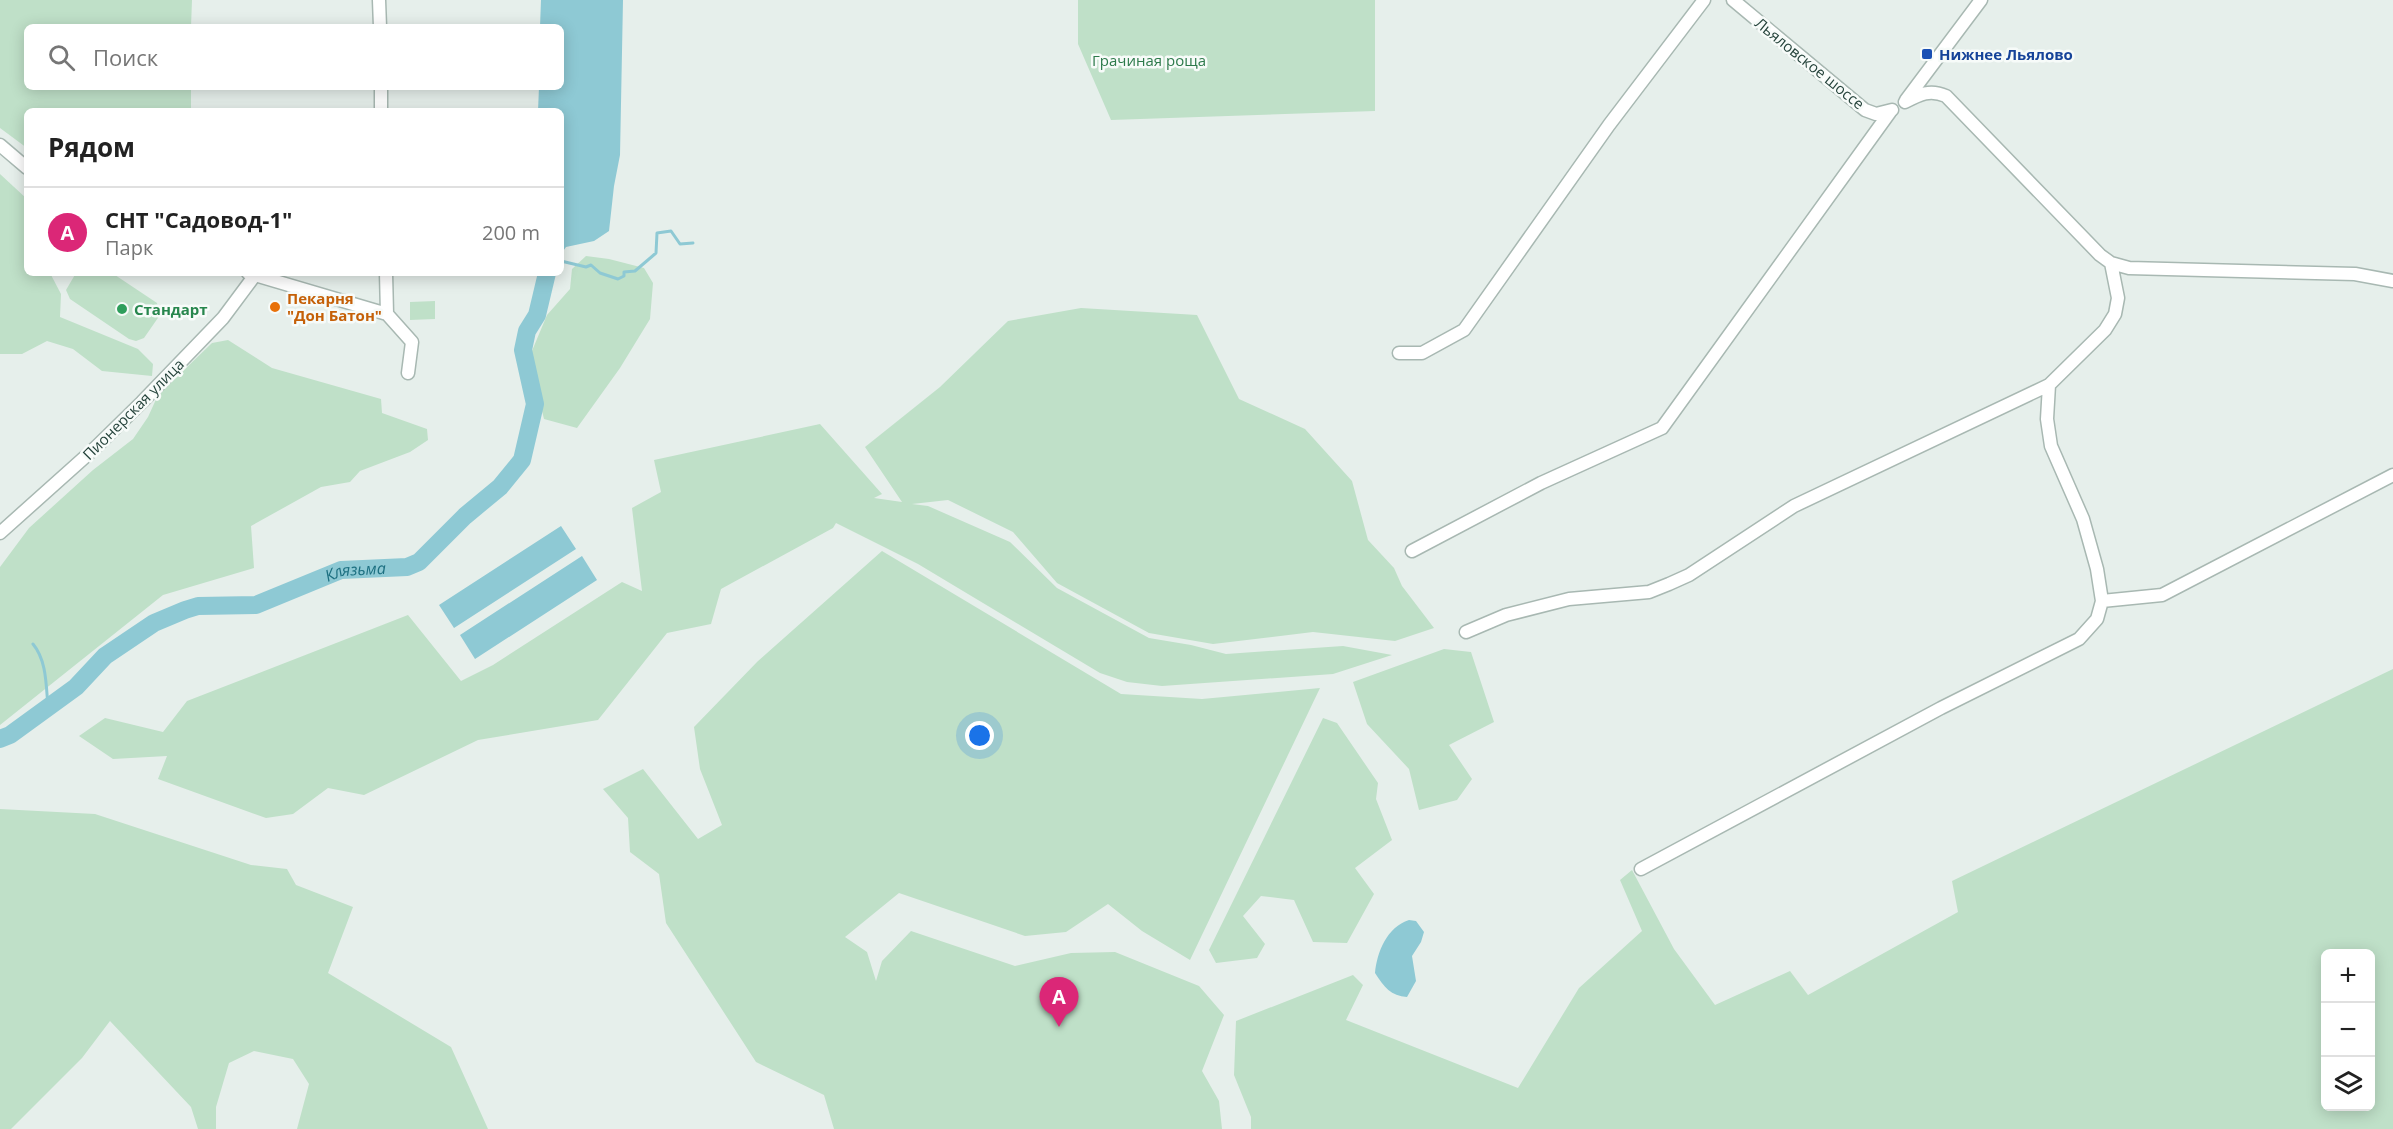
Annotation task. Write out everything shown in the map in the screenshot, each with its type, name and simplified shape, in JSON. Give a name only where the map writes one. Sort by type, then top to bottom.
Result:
[{"type":"street","points":[[379,0],[380,24]]},
{"type":"street","points":[[1400,353],[1422,353],[1464,330],[1609,125],[1704,0]]},
{"type":"street","name":"Льяловское шоссе","points":[[1733,0],[1865,110],[1876,114],[1890,112]]},
{"type":"street","points":[[1905,102],[1981,0]]},
{"type":"street","points":[[381,90],[381,108]]},
{"type":"street","points":[[1412,551],[1541,483],[1662,428],[1890,112],[1922,93],[1935,91],[1946,96],[2078,233],[2111,263],[2129,268],[2355,274],[2393,281]]},
{"type":"street","points":[[0,145],[24,165]]},
{"type":"street","points":[[1466,632],[1506,615],[1569,599],[1649,592],[1669,584],[1689,575],[1794,506],[2049,385],[2105,330],[2115,314],[2118,298],[2111,263]]},
{"type":"street","name":"Пионерская улица","points":[[0,533],[95,448],[142,402],[223,318],[250,276]]},
{"type":"street","points":[[258,276],[387,314],[412,342],[408,373]]},
{"type":"street","points":[[386,276],[387,314]]},
{"type":"street","points":[[1641,869],[1941,708],[2079,639],[2097,619],[2102,601],[2097,569],[2083,519],[2051,446],[2047,420],[2049,385]]},
{"type":"street","points":[[2102,601],[2162,595],[2393,476]]},
{"type":"green space","points":[[0,0],[192,0],[191,24],[24,24],[24,90],[191,90],[191,108],[24,108],[24,146],[0,128]]},
{"type":"green space","name":"Грачиная роща","points":[[1078,0],[1375,0],[1375,111],[1111,120],[1078,44]]},
{"type":"green space","points":[[0,174],[24,196],[24,276],[52,276],[61,294],[60,317],[138,349],[153,364],[152,376],[102,371],[73,349],[47,341],[22,354],[0,354]]},
{"type":"green space","points":[[586,256],[644,268],[653,283],[650,319],[620,368],[577,428],[544,419],[529,358],[547,315],[570,289],[572,269]]},
{"type":"green space","name":"Стандарт","points":[[74,276],[116,276],[157,303],[160,315],[144,338],[136,341],[129,339],[70,299],[66,290]]},
{"type":"green space","points":[[435,301],[435,319],[410,320],[410,302]]},
{"type":"green space","points":[[1081,308],[1197,315],[1239,399],[1305,429],[1352,481],[1368,540],[1394,568],[1402,586],[1434,628],[1395,641],[1313,632],[1213,644],[1149,633],[1057,583],[1013,532],[948,500],[912,504],[928,506],[1010,542],[1057,588],[1149,638],[1226,654],[1343,646],[1392,655],[1333,674],[1162,686],[1127,682],[1100,673],[918,564],[836,523],[833,528],[721,589],[711,624],[667,633],[598,720],[478,740],[364,795],[328,788],[293,814],[266,818],[158,779],[167,756],[113,759],[79,736],[105,718],[163,732],[187,701],[408,615],[461,681],[493,665],[622,582],[642,591],[632,508],[661,492],[654,460],[820,424],[882,494],[874,498],[902,502],[865,447],[940,387],[1008,321]]},
{"type":"green space","points":[[228,340],[272,368],[381,399],[382,413],[427,429],[428,440],[410,452],[360,471],[350,482],[321,487],[251,526],[254,568],[163,595],[0,725],[0,567],[29,528],[93,470],[133,439],[148,417],[158,395],[212,343]]},
{"type":"green space","points":[[882,551],[1121,694],[1202,699],[1320,688],[1190,960],[1142,931],[1108,904],[1066,932],[1025,936],[899,893],[845,937],[867,952],[876,981],[882,961],[911,931],[1015,966],[1071,953],[1115,952],[1199,986],[1224,1015],[1202,1071],[1219,1101],[1222,1129],[834,1129],[824,1095],[756,1062],[666,923],[659,874],[630,852],[628,818],[603,789],[643,769],[698,839],[722,825],[700,769],[694,727],[758,661]]},
{"type":"green space","points":[[1444,649],[1471,652],[1494,722],[1449,745],[1472,779],[1457,800],[1419,810],[1409,769],[1367,724],[1353,682]]},
{"type":"green space","points":[[2393,669],[2393,1129],[1251,1129],[1251,1117],[1234,1075],[1236,1021],[1353,975],[1363,985],[1346,1020],[1518,1088],[1579,988],[1642,931],[1620,880],[1632,870],[1674,949],[1715,1005],[1790,971],[1808,995],[1958,912],[1952,881]]},
{"type":"green space","points":[[1323,718],[1337,723],[1378,783],[1376,799],[1392,840],[1355,868],[1374,894],[1347,943],[1313,942],[1294,900],[1261,896],[1243,916],[1265,944],[1257,958],[1216,963],[1209,950]]},
{"type":"green space","points":[[0,809],[95,814],[251,865],[287,869],[296,885],[353,907],[328,973],[451,1047],[488,1129],[297,1129],[309,1084],[293,1059],[254,1051],[229,1063],[216,1107],[216,1129],[198,1129],[191,1107],[110,1021],[82,1058],[11,1129],[0,1129]]},
{"type":"water","points":[[541,0],[623,0],[620,155],[609,231],[594,241],[566,247],[564,250],[564,108],[538,108],[539,90],[564,90],[564,24],[540,24]]},
{"type":"water","points":[[561,526],[576,549],[454,628],[439,605]]},
{"type":"water","points":[[582,556],[597,580],[475,659],[460,635]]},
{"type":"water","points":[[1409,920],[1416,921],[1424,932],[1412,956],[1416,981],[1407,997],[1388,990],[1375,973],[1384,941],[1395,928]]},
{"type":"waterway","points":[[564,262],[586,267],[591,265],[600,273],[618,279],[624,276],[624,272],[635,271],[656,253],[657,233],[671,231],[680,244],[693,243]]},
{"type":"waterway","name":"Клязьма","points":[[0,739],[10,735],[76,687],[105,656],[154,623],[198,606],[256,605],[341,570],[407,567],[419,562],[465,516],[500,487],[522,460],[535,404],[523,350],[527,331],[537,315],[546,276]]},
{"type":"waterway","points":[[33,644],[43,666],[48,707]]},
{"type":"place","name":"Нижнее Льялово","points":[[1927,54]]},
{"type":"place","name":"Пекарня \"Дон Батон\"","points":[[275,307]]},
{"type":"place","name":"Стандарт","points":[[122,309]]},
{"type":"place","name":"СНТ \"Садовод-1\"","points":[[1059,1027]]}]
